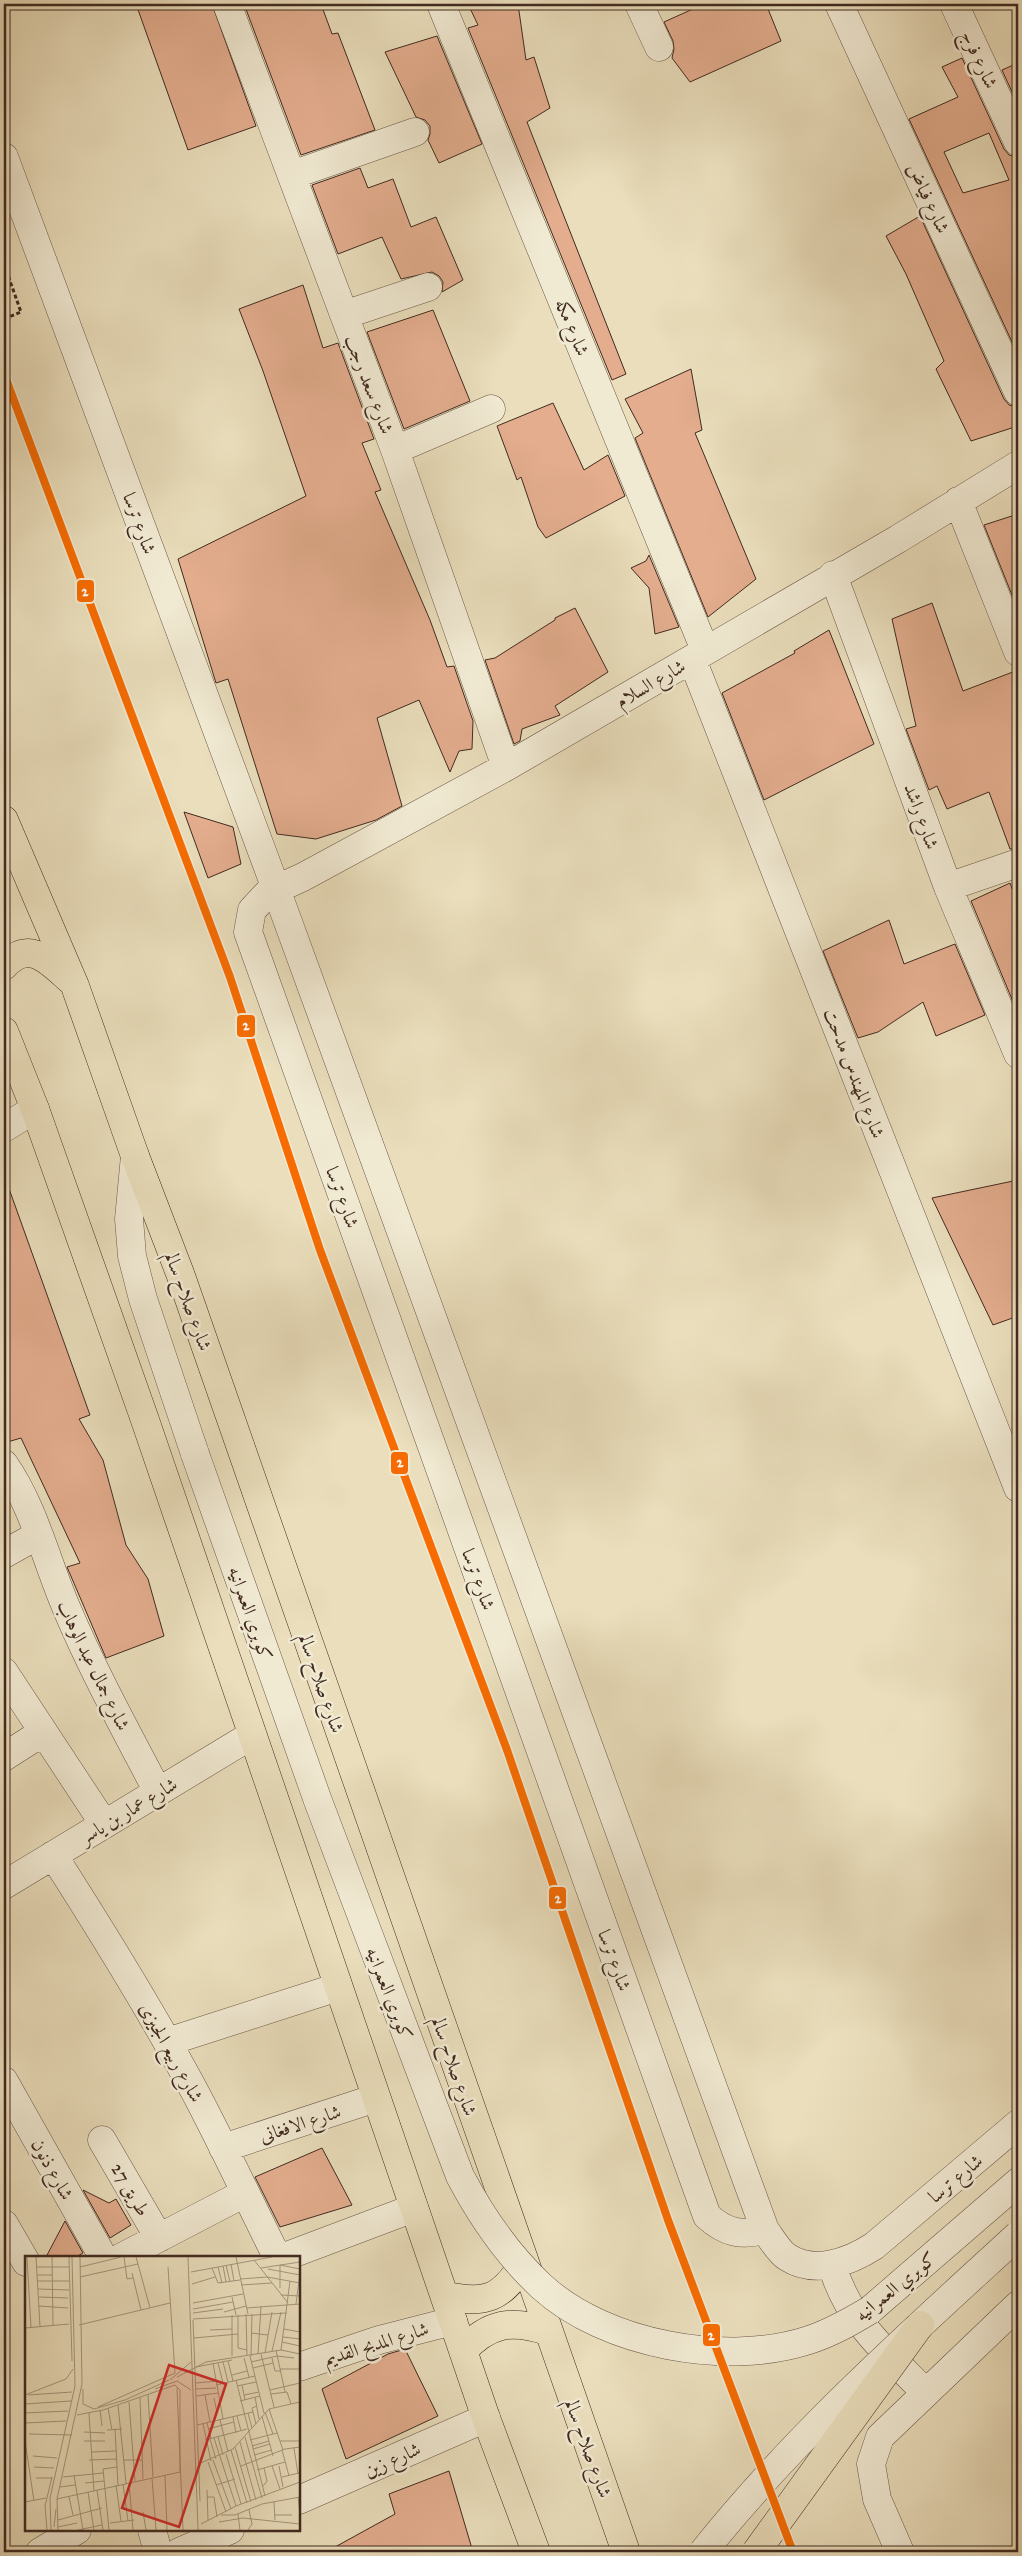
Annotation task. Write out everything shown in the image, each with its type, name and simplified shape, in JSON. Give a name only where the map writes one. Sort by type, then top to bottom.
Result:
[{"type":"highway","name":"شارع صلاح سالم","points":[[4,820],[75,986],[135,1156],[182,1276],[547,2331],[626,2552]]},
{"type":"highway","points":[[4,966],[12,957],[28,952],[45,957],[75,986]]},
{"type":"highway","points":[[4,1030],[35,1109],[145,1420],[486,2418],[536,2552]]},
{"type":"highway","points":[[444,2294],[467,2301],[491,2297],[511,2283],[524,2262]]},
{"type":"highway","points":[[464,2351],[475,2338],[491,2328],[510,2324],[529,2324],[547,2331]]},
{"type":"highway","points":[[756,2552],[920,2325]]},
{"type":"street","name":"شارع سعد رجب","points":[[227,4],[395,450],[506,766]]},
{"type":"street","name":"شارع مكه","points":[[441,4],[699,654]]},
{"type":"street","points":[[639,4],[659,47]]},
{"type":"street","name":"شارع فياض","points":[[839,4],[1018,392]]},
{"type":"street","name":"شارع فرج","points":[[954,4],[1018,142]]},
{"type":"street","points":[[292,175],[415,132]]},
{"type":"street","name":"شارع ترسا","points":[[4,157],[276,889],[766,2230],[786,2257],[808,2264],[832,2265],[854,2259],[874,2246],[1018,2124]]},
{"type":"street","points":[[344,315],[428,287]]},
{"type":"street","points":[[395,450],[491,409]]},
{"type":"street","name":"شارع السلام","points":[[276,889],[304,877],[506,766],[898,539],[1018,465]]},
{"type":"street","points":[[958,501],[1018,652]]},
{"type":"street","name":"شارع راشد","points":[[833,575],[948,887],[1018,1054]]},
{"type":"street","name":"شارع المهندس مدحت","points":[[699,654],[1018,1488]]},
{"type":"street","points":[[948,887],[1018,863]]},
{"type":"street","name":"شارع ترسا","points":[[276,889],[258,900],[252,910],[248,932],[707,2216],[719,2227],[734,2233],[750,2234],[766,2230]]},
{"type":"street","points":[[4,1128],[35,1109]]},
{"type":"street","name":"كوبري العمرانيه","points":[[135,1156],[129,1219],[132,1256],[143,1299],[195,1454],[318,1801],[460,2176],[476,2206],[497,2237],[542,2286],[580,2313],[616,2331],[678,2349],[754,2351],[808,2340],[840,2328],[870,2310],[1018,2182]]},
{"type":"street","name":"شارع جمال عبد الوهاب","points":[[4,1464],[25,1501],[76,1632],[158,1792]]},
{"type":"street","points":[[4,1554],[38,1535]]},
{"type":"street","points":[[4,1672],[104,1824]]},
{"type":"street","points":[[4,1757],[43,1732]]},
{"type":"street","name":"شارع عمار بن ياسر","points":[[4,1885],[252,1735]]},
{"type":"street","name":"شارع ربيع الجيزى","points":[[53,1855],[112,1948],[167,2042],[224,2148],[276,2256]]},
{"type":"street","points":[[167,2042],[338,1987]]},
{"type":"street","name":"شارع ذنون","points":[[4,2081],[102,2256]]},
{"type":"street","name":"شارع الافغانى","points":[[224,2148],[376,2098]]},
{"type":"street","name":"طريق 27","points":[[102,2140],[159,2238]]},
{"type":"street","points":[[124,2256],[245,2193]]},
{"type":"street","points":[[287,2256],[414,2208]]},
{"type":"street","points":[[4,2224],[25,2260]]},
{"type":"street","points":[[702,2552],[737,2509],[818,2422],[1018,2235]]},
{"type":"street","points":[[832,2265],[844,2300],[854,2315],[926,2393]]},
{"type":"street","points":[[900,2552],[877,2499],[871,2464],[880,2437],[1018,2305]]},
{"type":"street","name":"شارع المدبح القديم","points":[[300,2367],[379,2340],[453,2321]]},
{"type":"street","name":"شارع زين","points":[[300,2500],[486,2418]]},
{"type":"street","points":[[49,2550],[76,2531]]},
{"type":"street","points":[[152,2531],[158,2552]]},
{"type":"street","points":[[178,2552],[228,2531]]},
{"type":"path","points":[[4,264],[21,312],[4,318]]},
{"type":"building","points":[[136,4],[212,4],[256,126],[188,150]]},
{"type":"building","points":[[244,4],[321,4],[332,34],[338,33],[375,130],[301,155]]},
{"type":"building","points":[[468,4],[518,4],[526,60],[534,57],[550,108],[527,122],[626,374],[612,380],[468,28],[478,25]]},
{"type":"building","points":[[704,4],[766,4],[781,41],[690,82],[672,58],[673,41],[664,22]]},
{"type":"building","points":[[437,36],[482,144],[439,163],[428,140],[430,126],[425,120],[416,117],[385,52]]},
{"type":"building","points":[[962,58],[1004,149],[1009,155],[1018,157],[1018,355],[909,119],[958,97],[942,67]],"holes":[[[989,133],[1009,180],[963,193],[944,152]]]},
{"type":"building","points":[[1018,63],[1018,105],[1002,70]]},
{"type":"building","points":[[360,168],[368,188],[393,179],[411,227],[436,217],[463,280],[442,292],[443,282],[439,276],[432,272],[401,279],[382,237],[338,254],[312,185]]},
{"type":"building","points":[[920,216],[1004,399],[1009,405],[1018,407],[1018,426],[971,441],[936,369],[944,361],[906,274],[886,236]]},
{"type":"building","points":[[303,285],[323,348],[338,343],[374,439],[362,443],[381,490],[375,492],[430,620],[447,667],[454,666],[473,721],[472,749],[459,751],[450,772],[419,700],[377,718],[402,806],[376,820],[316,839],[277,834],[228,679],[216,683],[178,559],[306,496],[263,371],[239,309]]},
{"type":"building","points":[[433,310],[470,401],[404,429],[367,332]]},
{"type":"building","points":[[691,369],[702,430],[695,433],[756,579],[708,617],[635,438],[643,433],[625,399]]},
{"type":"building","points":[[553,403],[584,470],[608,455],[625,496],[546,538],[538,527],[521,477],[517,480],[497,426]]},
{"type":"building","points":[[1018,514],[1018,610],[984,525]]},
{"type":"building","points":[[649,555],[679,627],[655,634],[649,588],[631,568],[646,561]]},
{"type":"building","points":[[932,603],[963,691],[1018,670],[1018,848],[1010,849],[989,792],[947,809],[937,786],[929,790],[906,729],[916,726],[892,619]]},
{"type":"building","points":[[575,608],[608,672],[555,706],[560,715],[522,729],[520,741],[514,744],[485,660],[495,658],[555,620],[555,618]]},
{"type":"building","points":[[829,630],[874,744],[764,800],[722,693],[795,653],[794,651]]},
{"type":"building","points":[[184,812],[233,827],[241,864],[208,878]]},
{"type":"building","points":[[1010,883],[1018,905],[1018,1002],[1014,1004],[971,901]]},
{"type":"building","points":[[889,920],[904,964],[955,944],[985,1015],[936,1036],[923,1002],[878,1032],[858,1038],[823,951]]},
{"type":"building","points":[[1018,1180],[1018,1316],[993,1325],[932,1198]]},
{"type":"building","points":[[7,1183],[90,1415],[79,1419],[103,1460],[126,1545],[148,1579],[164,1636],[106,1658],[67,1567],[80,1563],[21,1438],[4,1443],[4,1184]]},
{"type":"building","points":[[322,2148],[352,2205],[280,2227],[255,2177]]},
{"type":"building","points":[[83,2190],[109,2203],[116,2199],[131,2225],[110,2238]]},
{"type":"building","points":[[65,2221],[83,2253],[78,2256],[47,2256]]},
{"type":"building","points":[[405,2349],[438,2416],[346,2459],[322,2389],[388,2354]]},
{"type":"building","points":[[449,2471],[473,2552],[326,2552],[395,2514],[389,2494]]},
{"type":"transit line","name":"2","points":[[4,374],[230,977],[320,1250],[507,1750],[668,2220],[793,2552]]}]
